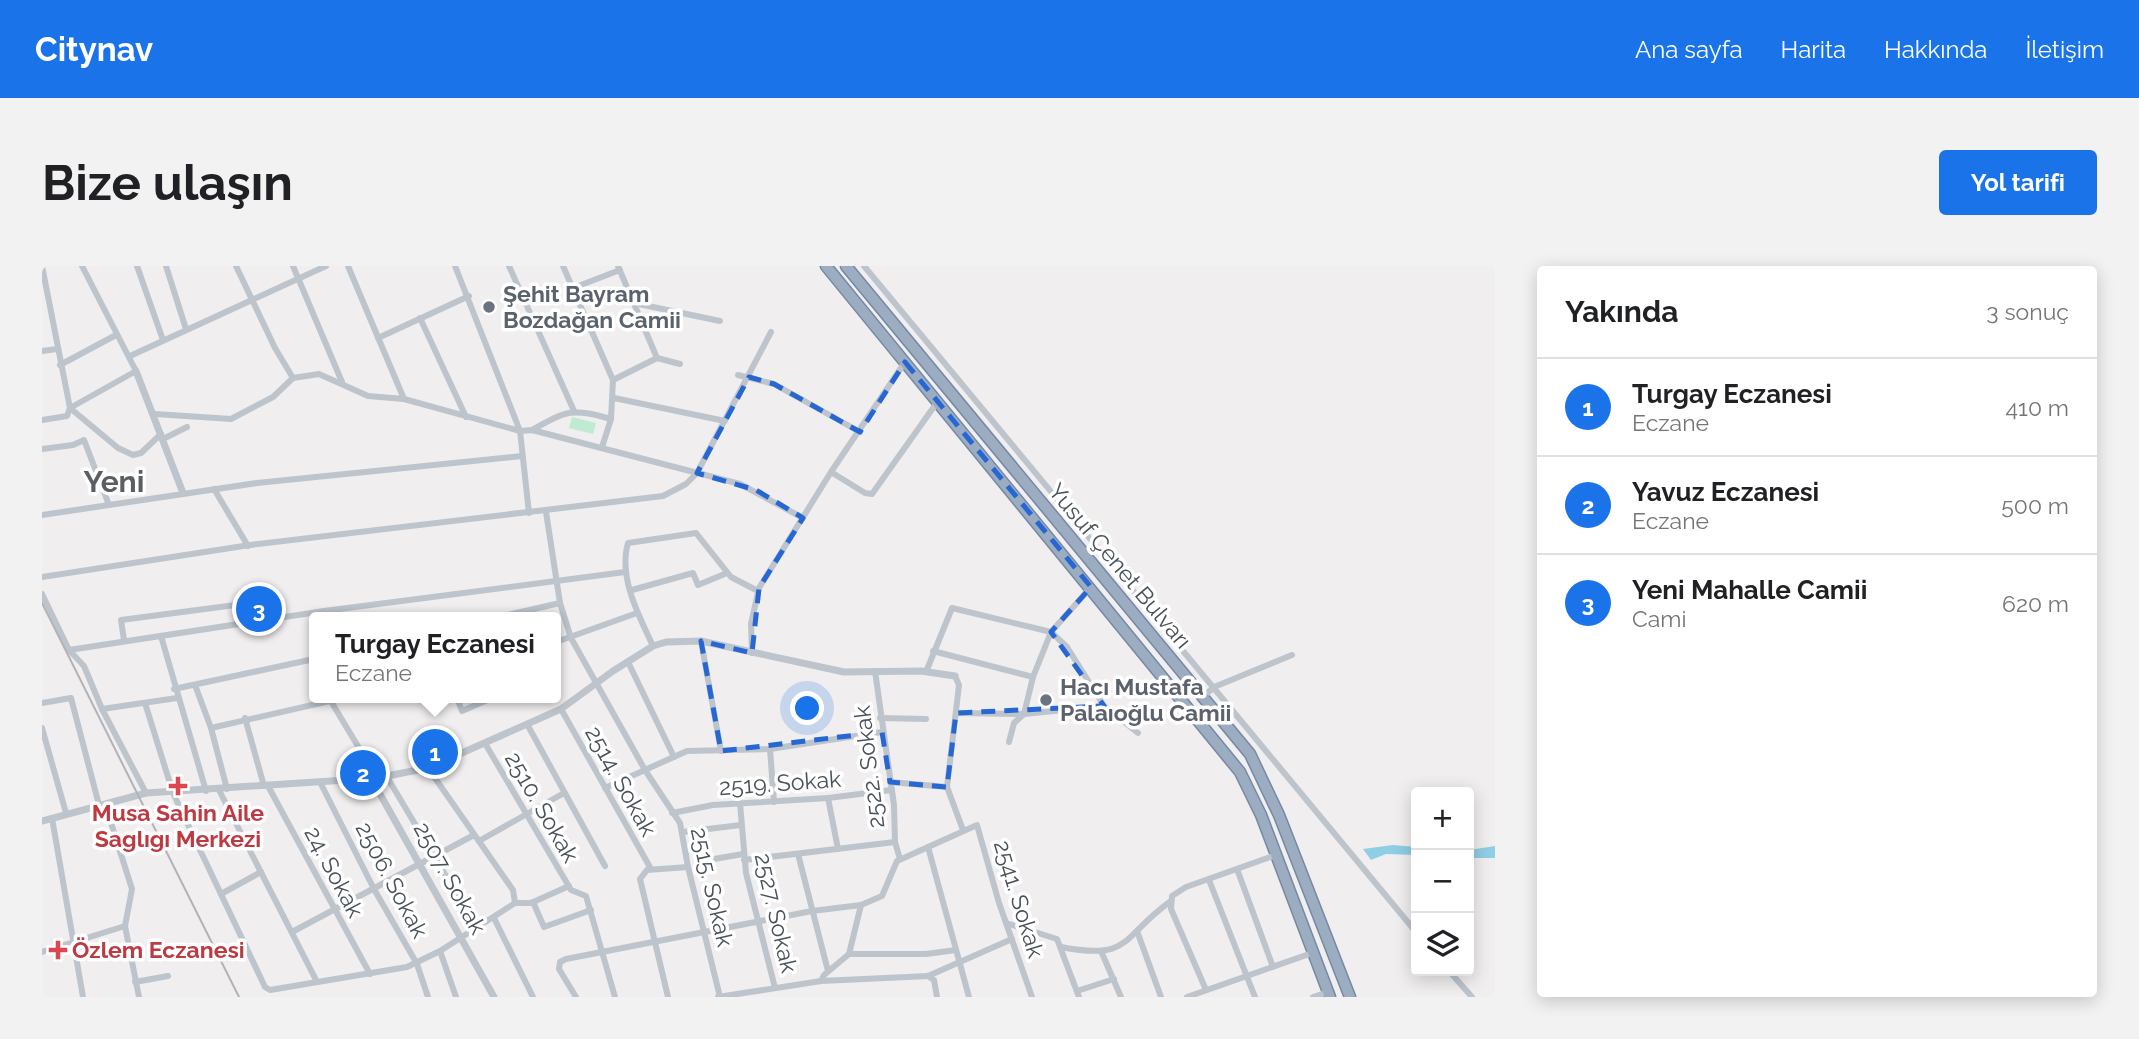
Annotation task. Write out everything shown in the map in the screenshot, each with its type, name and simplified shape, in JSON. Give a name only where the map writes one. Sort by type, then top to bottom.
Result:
[{"type":"highway","name":"Yusuf Çenet Bulvarı","points":[[826,266],[1240,772],[1276,855],[1329,995]]},
{"type":"highway","name":"Yusuf Çenet Bulvarı","points":[[846,266],[1239,740],[1261,774],[1350,997]]},
{"type":"street","points":[[82,266],[116,335],[130,356],[155,414],[183,493]]},
{"type":"street","points":[[136,266],[163,340]]},
{"type":"street","points":[[166,266],[186,329]]},
{"type":"street","points":[[236,266],[250,299],[293,378]]},
{"type":"street","points":[[293,266],[342,382]]},
{"type":"street","points":[[130,356],[326,266]]},
{"type":"street","points":[[348,266],[404,400]]},
{"type":"street","points":[[455,266],[520,431],[529,513]]},
{"type":"street","points":[[509,266],[575,411]]},
{"type":"street","points":[[563,266],[612,380],[614,398],[611,419],[602,447]]},
{"type":"street","points":[[864,266],[1411,926]]},
{"type":"street","points":[[573,288],[619,268],[657,358]]},
{"type":"street","points":[[42,271],[70,408],[67,416],[42,420]]},
{"type":"street","points":[[378,338],[469,296]]},
{"type":"street","points":[[634,303],[720,321]]},
{"type":"street","points":[[420,318],[466,418]]},
{"type":"street","points":[[42,577],[248,546],[663,496],[686,484],[697,473],[749,377],[748,370],[771,332]]},
{"type":"street","points":[[60,365],[116,335]]},
{"type":"street","points":[[42,351],[57,349]]},
{"type":"street","points":[[612,380],[657,358],[680,364]]},
{"type":"street","points":[[752,653],[751,624],[758,591],[831,472],[905,362]]},
{"type":"street","points":[[70,408],[136,371]]},
{"type":"street","points":[[155,414],[231,419],[273,397],[293,378],[319,374],[342,382],[368,396],[404,400],[520,431],[532,430],[756,490],[803,518]]},
{"type":"street","points":[[738,375],[774,384],[860,432]]},
{"type":"street","points":[[614,398],[725,421]]},
{"type":"street","points":[[831,472],[865,493],[872,494],[938,401]]},
{"type":"street","points":[[70,408],[118,447],[133,455],[141,453],[162,436],[187,428]]},
{"type":"street","points":[[532,430],[559,415],[575,411],[611,419]]},
{"type":"street","points":[[42,449],[73,445],[84,440],[109,505]]},
{"type":"street","points":[[42,515],[214,489],[522,456]]},
{"type":"street","points":[[214,489],[248,546]]},
{"type":"street","name":"2515. Sokak","points":[[546,512],[560,603],[571,638],[594,683],[645,770],[668,801],[683,832],[688,867],[719,997]]},
{"type":"street","points":[[653,646],[637,612],[625,572],[628,543],[696,533],[727,573],[740,584],[758,591]]},
{"type":"street","points":[[331,612],[558,579],[625,572]]},
{"type":"street","points":[[632,590],[693,573],[698,585],[727,573]]},
{"type":"street","points":[[1009,742],[1014,723],[1024,714],[1033,677],[1051,632],[1091,587]]},
{"type":"street","points":[[42,594],[69,650],[84,666],[102,709],[146,793]]},
{"type":"street","points":[[521,612],[560,603]]},
{"type":"street","points":[[124,640],[121,620],[234,605],[243,604],[249,624]]},
{"type":"street","points":[[926,672],[952,608],[1051,632],[1067,647],[1104,706],[1138,733]]},
{"type":"street","points":[[561,641],[637,612]]},
{"type":"street","points":[[69,650],[309,615]]},
{"type":"street","points":[[161,636],[174,690],[206,791]]},
{"type":"street","points":[[701,641],[721,751]]},
{"type":"street","points":[[42,821],[146,793],[387,777],[428,768],[486,745],[561,709],[594,683],[653,646],[701,641],[844,671],[926,672],[955,676],[960,685],[947,787],[962,830],[900,859],[882,896],[862,905],[812,911],[560,962],[559,969],[576,997]]},
{"type":"street","points":[[933,651],[1033,677]]},
{"type":"street","points":[[1204,696],[1214,687],[1292,655]]},
{"type":"street","points":[[174,690],[309,662]]},
{"type":"street","points":[[628,662],[674,757]]},
{"type":"street","name":"2522. Sokak","points":[[875,671],[892,790],[895,842],[900,859]]},
{"type":"street","points":[[195,685],[211,728],[223,789],[261,872],[316,980]]},
{"type":"street","points":[[42,703],[71,698],[102,804],[132,889],[125,926],[139,997]]},
{"type":"street","points":[[102,709],[177,698]]},
{"type":"street","points":[[145,703],[173,793],[265,987],[278,989],[316,980],[370,974],[417,964],[494,918],[515,902],[533,902],[569,886]]},
{"type":"street","points":[[211,728],[312,703]]},
{"type":"street","points":[[332,703],[374,778]]},
{"type":"street","points":[[459,703],[462,710],[480,703]]},
{"type":"street","points":[[956,713],[1024,714],[1104,706]]},
{"type":"street","name":"2514. Sokak","points":[[561,709],[651,869]]},
{"type":"street","name":"24. Sokak","points":[[245,718],[266,786],[370,974]]},
{"type":"street","points":[[880,718],[926,719]]},
{"type":"street","points":[[527,724],[606,866]]},
{"type":"street","points":[[42,728],[66,813]]},
{"type":"street","points":[[605,788],[687,751],[769,749],[882,732]]},
{"type":"street","name":"2510. Sokak","points":[[486,745],[569,886],[586,896],[615,997]]},
{"type":"street","points":[[769,749],[774,802]]},
{"type":"street","points":[[428,768],[513,890],[515,902]]},
{"type":"street","points":[[387,777],[477,928]]},
{"type":"street","name":"2507. Sokak","points":[[374,778],[494,997]]},
{"type":"street","name":"2506. Sokak","points":[[320,782],[374,889],[417,964],[428,997]]},
{"type":"street","points":[[890,782],[947,787]]},
{"type":"street","name":"2519. Sokak","points":[[673,813],[740,803],[828,798],[892,790]]},
{"type":"street","points":[[479,841],[564,793]]},
{"type":"street","points":[[828,798],[838,849]]},
{"type":"street","name":"2527. Sokak","points":[[740,803],[744,857],[775,988]]},
{"type":"street","points":[[52,818],[83,997]]},
{"type":"street","points":[[683,832],[741,825]]},
{"type":"street","name":"2541. Sokak","points":[[962,830],[977,825],[979,829],[1006,923],[1032,997]]},
{"type":"street","points":[[292,932],[432,855],[474,835]]},
{"type":"street","points":[[714,859],[798,854],[895,842]]},
{"type":"street","points":[[928,847],[969,997]]},
{"type":"street","points":[[798,854],[828,971]]},
{"type":"street","points":[[1061,947],[1101,951],[1121,947],[1171,901],[1176,892],[1276,855]]},
{"type":"street","points":[[668,997],[640,879],[643,872],[651,869],[688,867]]},
{"type":"street","points":[[1237,869],[1273,967]]},
{"type":"street","points":[[221,894],[261,872]]},
{"type":"street","points":[[1209,880],[1255,997]]},
{"type":"street","points":[[1171,901],[1206,990]]},
{"type":"street","points":[[533,902],[544,927],[591,910]]},
{"type":"street","points":[[821,981],[828,971],[849,954],[862,905]]},
{"type":"street","points":[[494,918],[533,997]]},
{"type":"street","points":[[1006,923],[1057,939],[1078,994],[1114,979]]},
{"type":"street","points":[[42,952],[125,926]]},
{"type":"street","points":[[1137,931],[1161,997]]},
{"type":"street","points":[[719,997],[821,981],[928,976],[1012,939]]},
{"type":"street","points":[[849,954],[926,954],[956,950]]},
{"type":"street","points":[[440,951],[456,997]]},
{"type":"street","points":[[1101,951],[1121,997]]},
{"type":"street","points":[[1187,997],[1312,953]]},
{"type":"street","points":[[135,982],[168,976]]},
{"type":"street","points":[[928,976],[934,980],[937,997]]},
{"type":"street","points":[[1453,976],[1472,997]]},
{"type":"street","points":[[1313,997],[1329,995]]},
{"type":"highlighted area","points":[[905,362],[1091,587],[1051,632],[1104,706],[956,713],[947,787],[890,782],[882,732],[721,751],[701,641],[752,653],[759,588],[803,518],[756,490],[697,473],[749,377],[774,384],[860,432]]},
{"type":"green space","points":[[572,417],[596,423],[593,434],[569,428]]},
{"type":"water","points":[[1393,845],[1411,847],[1411,855],[1386,854],[1371,860],[1363,849]]},
{"type":"water","points":[[1495,846],[1495,858],[1474,858],[1474,849]]},
{"type":"railway","points":[[42,603],[239,997]]},
{"type":"place","name":"Şehit Bayram Bozdağan Camii","points":[[489,307]]},
{"type":"place","name":"Yeni Mahalle Camii","points":[[259,609]]},
{"type":"place","name":"Hacı Mustafa Palaıoğlu Camii","points":[[1046,700]]},
{"type":"place","name":"Turgay Eczanesi","points":[[435,752]]},
{"type":"place","name":"Yavuz Eczanesi","points":[[363,773]]},
{"type":"place","name":"Musa Sahin Aile Saglıgı Merkezi","points":[[178,786]]},
{"type":"place","name":"Özlem Eczanesi","points":[[58,950]]},
{"type":"district","name":"Yeni","points":[[114,482]]}]
